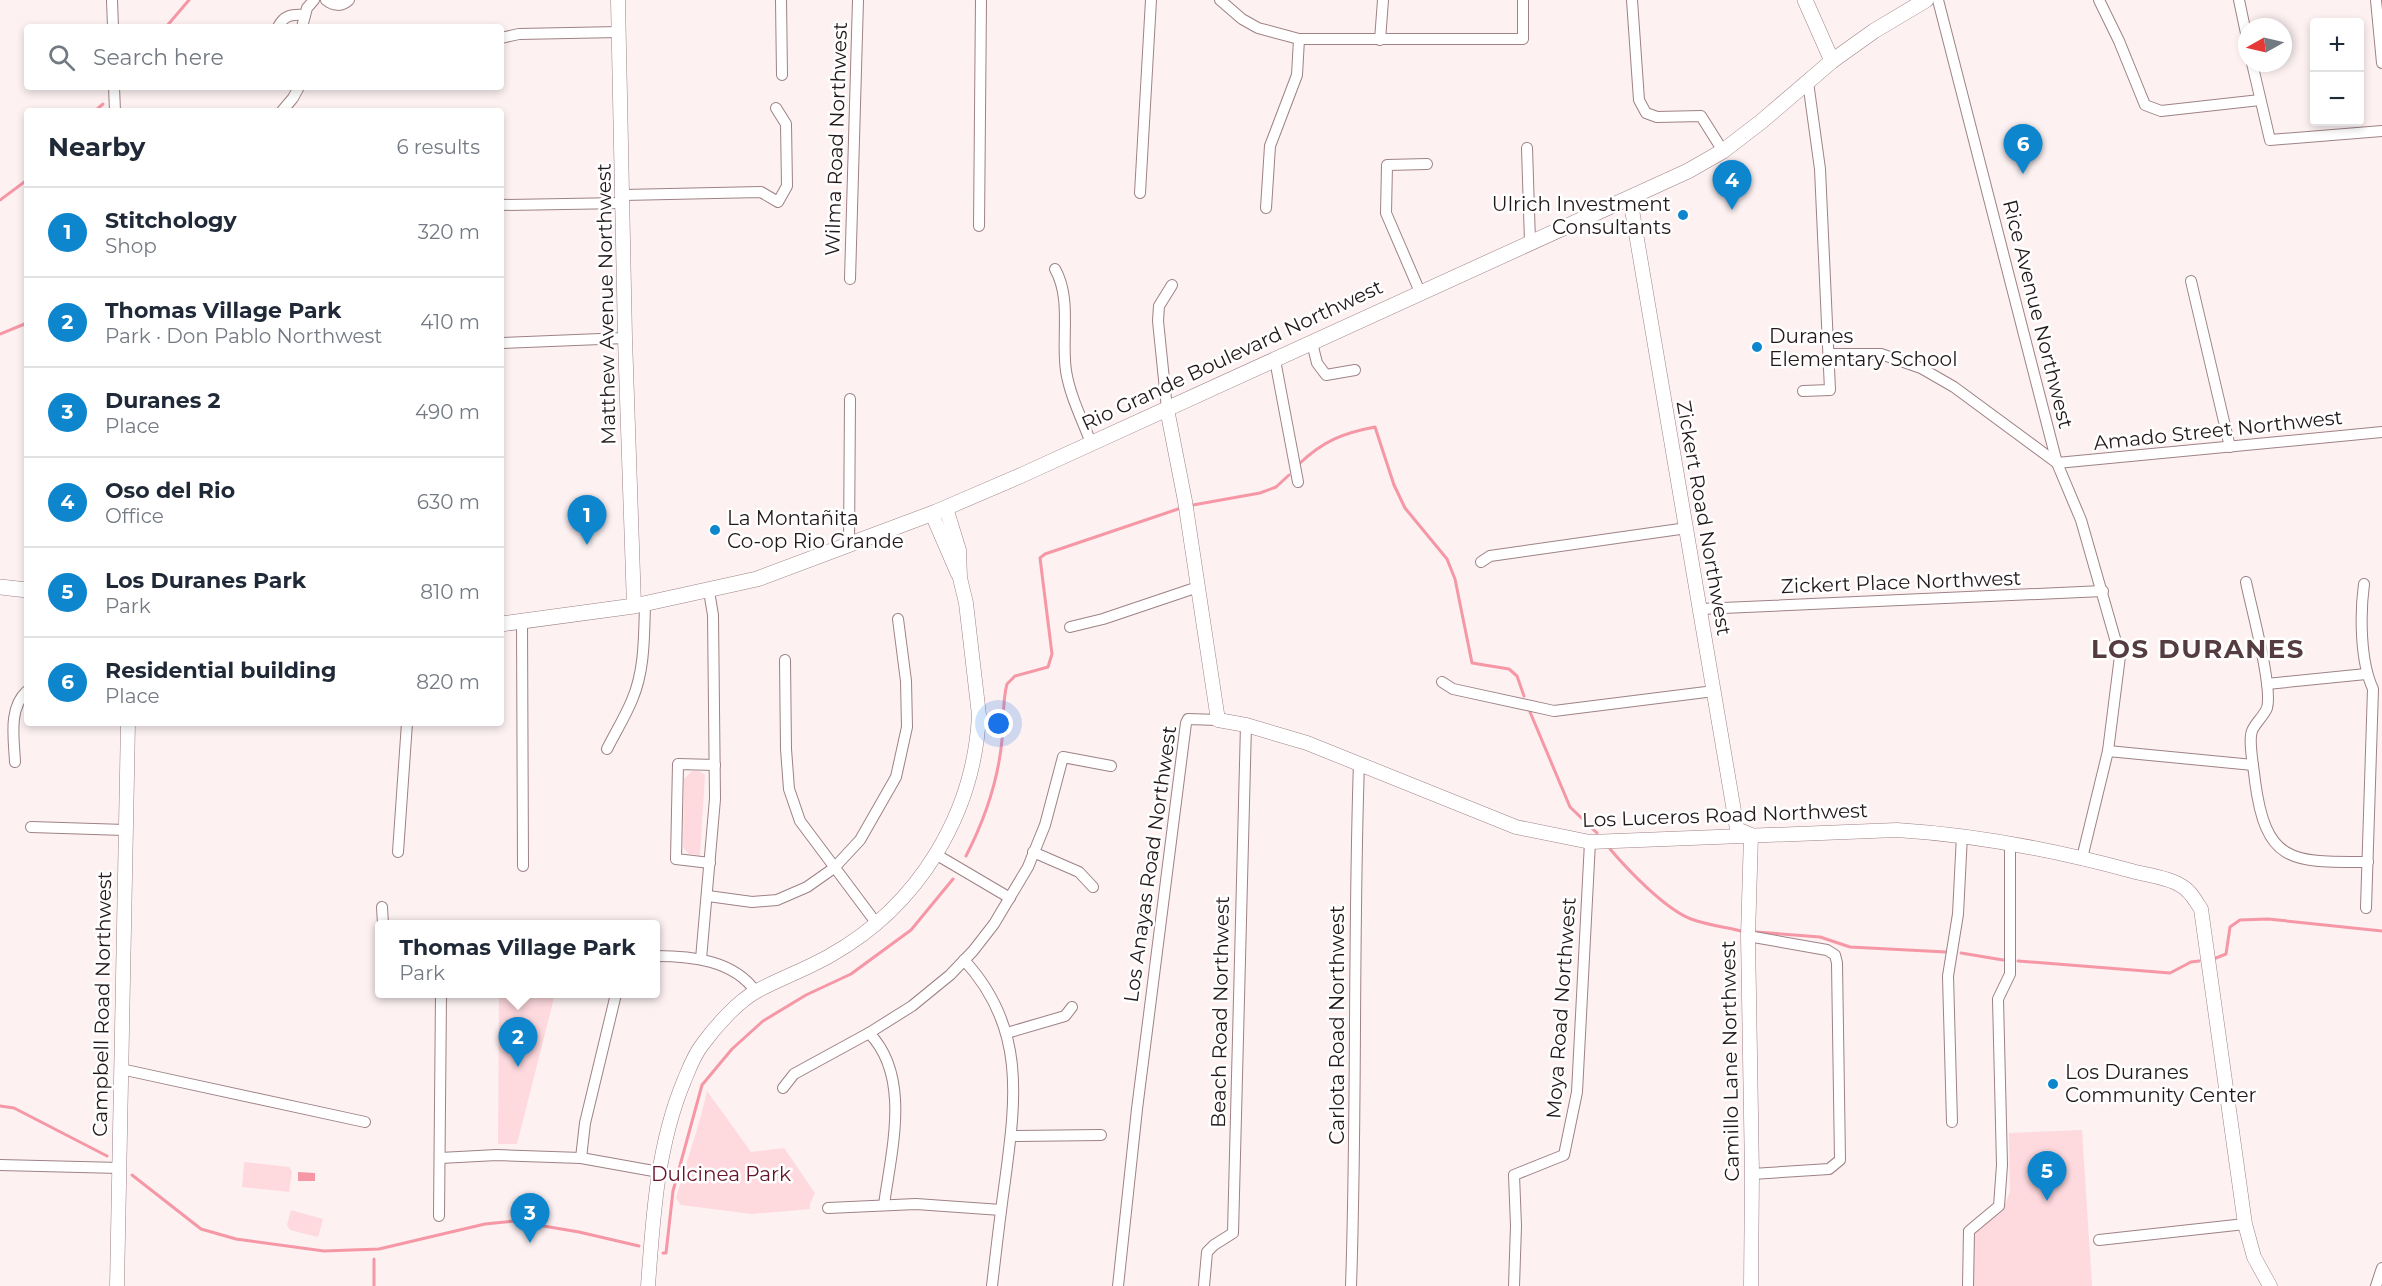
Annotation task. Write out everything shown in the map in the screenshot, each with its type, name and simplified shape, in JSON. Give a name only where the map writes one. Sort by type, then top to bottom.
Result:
[{"type":"main road","points":[[1805,0],[1832,61]]},
{"type":"main road","name":"Rio Grande Boulevard Northwest","points":[[504,624],[640,605],[757,579],[939,511],[1688,171],[1723,151],[1832,61],[1921,1]]},
{"type":"main road","points":[[0,587],[24,590]]},
{"type":"street","points":[[112,0],[112,24]]},
{"type":"street","points":[[302,24],[307,8],[314,0]]},
{"type":"street","points":[[326,0],[334,5],[340,5],[349,0]]},
{"type":"street","name":"Matthew Avenue Northwest","points":[[607,749],[633,699],[644,641],[625,338],[618,0]]},
{"type":"street","points":[[781,0],[782,75]]},
{"type":"street","name":"Wilma Road Northwest","points":[[850,279],[858,0]]},
{"type":"street","points":[[979,226],[981,0]]},
{"type":"street","points":[[1140,193],[1151,0]]},
{"type":"street","points":[[1380,40],[1383,0]]},
{"type":"street","points":[[1227,2],[1242,19],[1258,28],[1299,39],[1380,40],[1523,39],[1523,0]]},
{"type":"street","points":[[1632,0],[1639,100],[1646,113],[1657,117],[1701,116],[1723,151]]},
{"type":"street","name":"Rice Avenue Northwest","points":[[1938,0],[2057,464],[2081,520],[2120,656],[2108,751],[2082,858]]},
{"type":"street","points":[[2099,0],[2119,41],[2145,105],[2161,111],[2260,100]]},
{"type":"street","points":[[2239,0],[2243,18]]},
{"type":"street","points":[[2376,0],[2382,63]]},
{"type":"street","points":[[280,24],[292,14],[304,15]]},
{"type":"street","points":[[504,37],[519,34],[619,32]]},
{"type":"street","points":[[1266,208],[1270,146],[1297,75],[1299,39]]},
{"type":"street","points":[[2254,72],[2270,140],[2382,131]]},
{"type":"street","points":[[1803,391],[1830,390],[1820,168],[1808,82]]},
{"type":"street","points":[[114,90],[115,108]]},
{"type":"street","points":[[285,108],[298,90]]},
{"type":"street","points":[[504,205],[761,192],[778,202],[787,186],[786,124],[776,108]]},
{"type":"street","points":[[1527,148],[1530,242]]},
{"type":"street","points":[[1420,292],[1391,229],[1386,213],[1385,197],[1387,165],[1427,164]]},
{"type":"street","name":"Zickert Road Northwest","points":[[1630,198],[1737,830],[1751,836]]},
{"type":"street","points":[[1055,269],[1063,284],[1066,370],[1070,388],[1091,442]]},
{"type":"street","points":[[2191,281],[2230,447]]},
{"type":"street","points":[[1172,285],[1159,306],[1158,321],[1167,408],[1218,720]]},
{"type":"street","points":[[504,342],[625,338]]},
{"type":"street","points":[[1312,343],[1317,363],[1326,375],[1355,370]]},
{"type":"street","points":[[1830,354],[1881,354],[1921,368],[1954,387],[2057,464]]},
{"type":"street","points":[[1275,360],[1298,482]]},
{"type":"street","points":[[849,546],[850,399]]},
{"type":"street","name":"Amado Street Northwest","points":[[2057,464],[2382,432]]},
{"type":"street","points":[[648,1286],[659,1172],[675,1102],[701,1046],[725,1018],[756,992],[833,954],[877,924],[913,886],[937,855],[960,809],[979,730],[975,669],[966,603],[960,578],[959,550],[939,511]]},
{"type":"street","points":[[1481,562],[1490,556],[1687,528]]},
{"type":"street","points":[[2246,582],[2267,684],[2267,708],[2251,732],[2260,813],[2266,830],[2284,852],[2302,860],[2368,862]]},
{"type":"street","points":[[2364,584],[2362,602],[2366,674],[2373,689],[2366,908]]},
{"type":"street","points":[[1070,627],[1103,619],[1198,587]]},
{"type":"street","points":[[701,959],[708,896],[715,765],[713,615],[709,591]]},
{"type":"street","name":"Zickert Place Northwest","points":[[1700,609],[2103,591]]},
{"type":"street","points":[[708,896],[752,902],[777,900],[807,887],[834,868],[860,840],[896,777],[906,727],[906,681],[898,619]]},
{"type":"street","points":[[522,622],[523,866]]},
{"type":"street","points":[[785,660],[789,789],[800,821],[877,924]]},
{"type":"street","points":[[2267,684],[2366,674]]},
{"type":"street","points":[[1442,682],[1453,689],[1554,711],[1714,691]]},
{"type":"street","points":[[15,762],[14,715],[18,701],[24,694]]},
{"type":"street","name":"Los Anayas Road Northwest","points":[[1118,1286],[1137,1108],[1186,723],[1188,719],[1193,718],[1218,720]]},
{"type":"street","name":"Los Luceros Road Northwest","points":[[1218,720],[1246,725],[1308,743],[1516,827],[1590,842],[1896,830],[1962,835],[2010,844],[2082,858],[2180,885],[2201,909],[2246,1224]]},
{"type":"street","name":"Beach Road Northwest","points":[[1204,1286],[1207,1252],[1233,1233],[1246,725]]},
{"type":"street","name":"Campbell Road Northwest","points":[[117,1286],[128,726]]},
{"type":"street","points":[[398,852],[407,726]]},
{"type":"street","points":[[2108,751],[2253,765]]},
{"type":"street","points":[[783,1088],[794,1074],[869,1033],[917,1002],[964,960],[994,924],[1028,867],[1046,825],[1063,757],[1111,766]]},
{"type":"street","name":"Carlota Road Northwest","points":[[1351,1286],[1356,1128],[1355,949],[1359,763]]},
{"type":"street","points":[[710,863],[676,859],[678,764],[715,765]]},
{"type":"street","points":[[31,827],[125,830]]},
{"type":"street","points":[[1952,1122],[1948,976],[1958,914],[1962,835]]},
{"type":"street","name":"Camillo Lane Northwest","points":[[1751,836],[1748,936],[1752,1174],[1751,1286]]},
{"type":"street","name":"Moya Road Northwest","points":[[1514,1286],[1516,1226],[1514,1175],[1564,1155],[1572,1123],[1576,1092],[1590,842]]},
{"type":"street","points":[[1968,1286],[1970,1231],[1999,1206],[2002,1165],[1998,999],[2010,974],[2010,844]]},
{"type":"street","points":[[1033,852],[1078,872],[1093,887]]},
{"type":"street","points":[[937,855],[1010,898]]},
{"type":"street","points":[[382,907],[383,920]]},
{"type":"street","points":[[1748,936],[1827,950],[1834,956],[1837,963],[1840,1160],[1829,1169],[1752,1174]]},
{"type":"street","points":[[660,956],[701,959],[736,972],[748,981],[756,992]]},
{"type":"street","points":[[964,960],[988,992],[1007,1033],[1014,1073],[1011,1136],[992,1286]]},
{"type":"street","points":[[440,1216],[441,998]]},
{"type":"street","points":[[581,1158],[585,1124],[615,998]]},
{"type":"street","points":[[1007,1033],[1065,1016],[1072,1007]]},
{"type":"street","points":[[869,1033],[882,1050],[892,1076],[896,1106],[884,1205]]},
{"type":"street","points":[[121,1069],[365,1122]]},
{"type":"street","points":[[1011,1136],[1101,1135]]},
{"type":"street","points":[[440,1158],[497,1155],[581,1158],[659,1172]]},
{"type":"street","points":[[0,1165],[120,1168]]},
{"type":"street","points":[[828,1208],[916,1204],[1001,1210]]},
{"type":"street","points":[[2099,1240],[2246,1224],[2254,1257],[2270,1286]]},
{"type":"street","points":[[2376,1286],[2382,1268]]},
{"type":"green space","points":[[692,771],[699,771],[705,775],[700,855],[689,854],[683,847],[684,779]]},
{"type":"green space","points":[[499,998],[554,998],[517,1144],[498,1144]]},
{"type":"green space","name":"Dulcinea Park","points":[[707,1091],[751,1152],[784,1148],[815,1193],[810,1209],[752,1214],[681,1205],[676,1198]]},
{"type":"green space","points":[[2082,1130],[2092,1286],[1974,1286],[1972,1240],[1976,1230],[2003,1211],[2010,1191],[2009,1133]]},
{"type":"green space","points":[[244,1162],[289,1167],[292,1171],[289,1192],[242,1187]]},
{"type":"green space","points":[[291,1210],[323,1219],[318,1237],[290,1230],[287,1225]]},
{"type":"shaded area","points":[[298,1172],[315,1173],[315,1181],[298,1181]]},
{"type":"waterway","points":[[169,24],[189,0]]},
{"type":"waterway","points":[[98,108],[103,104]]},
{"type":"waterway","points":[[0,200],[24,182]]},
{"type":"waterway","points":[[0,334],[24,324]]},
{"type":"waterway","points":[[1299,464],[1316,449],[1334,439],[1375,427],[1394,485],[1405,508],[1447,559],[1455,579],[1472,663],[1509,669],[1517,676],[1524,696]]},
{"type":"waterway","points":[[1193,505],[1260,493],[1276,487],[1289,475]]},
{"type":"waterway","points":[[966,856],[985,814],[994,785],[1003,733],[1004,698],[1007,684],[1015,676],[1048,667],[1052,654],[1040,558],[1045,554],[1178,509]]},
{"type":"waterway","points":[[1530,712],[1570,807],[1597,833]]},
{"type":"waterway","points":[[1610,849],[1648,888],[1681,914],[1703,923],[1741,931]]},
{"type":"waterway","points":[[663,1253],[666,1253],[673,1191],[702,1085],[732,1049],[763,1021],[806,995],[851,974],[911,930],[953,879]]},
{"type":"waterway","points":[[2216,958],[2226,954],[2230,927],[2240,920],[2268,919],[2382,931]]},
{"type":"waterway","points":[[1757,932],[1820,937],[1850,947],[1946,952]]},
{"type":"waterway","points":[[1961,953],[2003,960]]},
{"type":"waterway","points":[[2018,961],[2170,973],[2191,962],[2199,961]]},
{"type":"waterway","points":[[0,1106],[14,1108],[107,1156]]},
{"type":"waterway","points":[[132,1175],[201,1229],[236,1239],[324,1251],[379,1249],[485,1224],[514,1221],[579,1232],[639,1246]]},
{"type":"waterway","points":[[374,1259],[374,1286]]},
{"type":"place","name":"Residential building","points":[[2023,174]]},
{"type":"place","name":"Oso del Rio","points":[[1732,210]]},
{"type":"place","name":"Ulrich Investment Consultants","points":[[1683,215]]},
{"type":"place","name":"Duranes Elementary School","points":[[1757,347]]},
{"type":"place","name":"La Montañita Co-op Rio Grande","points":[[715,530]]},
{"type":"place","name":"Stitchology","points":[[587,545]]},
{"type":"place","name":"Thomas Village Park","points":[[518,1067]]},
{"type":"place","name":"Los Duranes Community Center","points":[[2053,1084]]},
{"type":"place","name":"Los Duranes Park","points":[[2047,1201]]},
{"type":"place","name":"Duranes 2","points":[[530,1243]]},
{"type":"district","name":"LOS DURANES","points":[[2198,649]]}]
